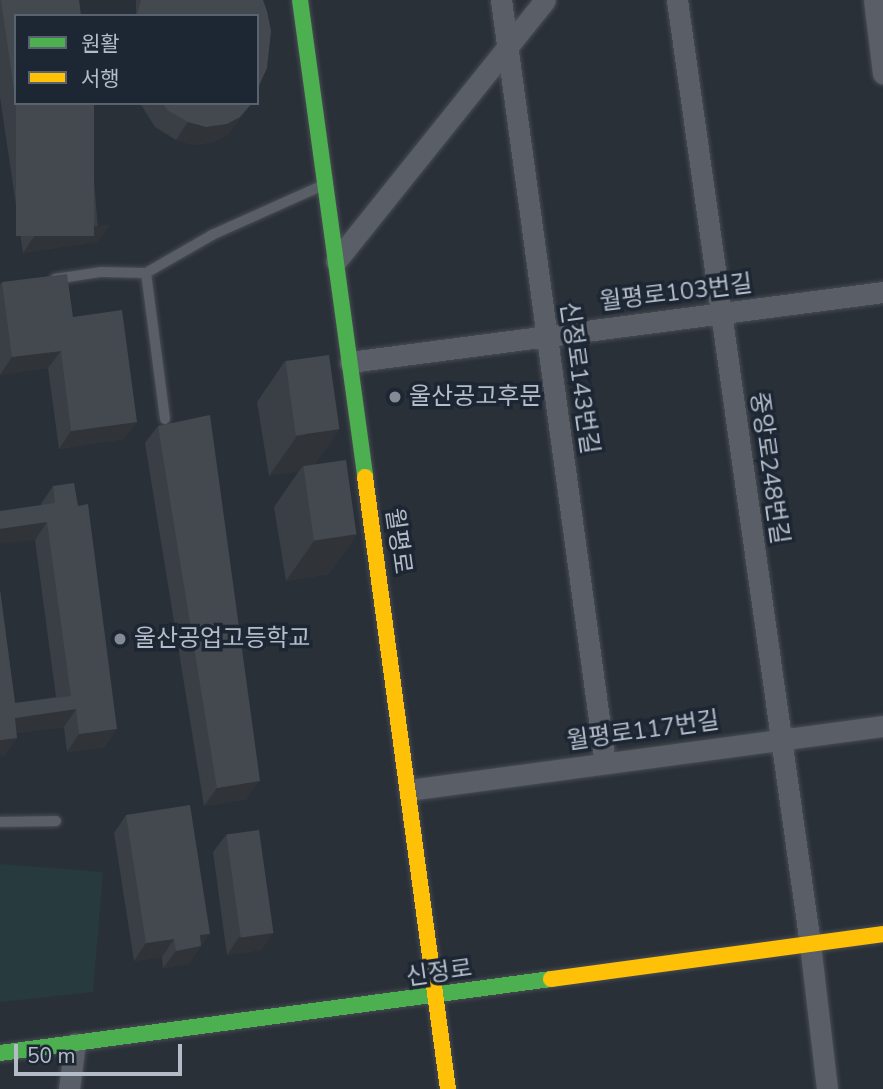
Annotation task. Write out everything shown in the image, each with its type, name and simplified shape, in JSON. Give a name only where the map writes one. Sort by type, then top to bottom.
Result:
[{"type":"main road","name":"월평로","points":[[300,0],[438,996],[448,1089]]},
{"type":"main road","name":"신정로","points":[[0,1053],[883,934]]},
{"type":"street","name":"신정로143번길","points":[[501,0],[605,763]]},
{"type":"street","points":[[336,261],[545,0]]},
{"type":"street","name":"중앙로248번길","points":[[677,0],[810,944],[827,1089]]},
{"type":"street","points":[[874,0],[883,73]]},
{"type":"street","name":"월평로103번길","points":[[350,362],[883,292]]},
{"type":"street","name":"월평로117번길","points":[[409,790],[883,726]]},
{"type":"street","points":[[69,1089],[75,1043]]},
{"type":"lane","points":[[38,281],[101,272],[146,273],[212,234],[325,184]]},
{"type":"lane","points":[[146,273],[165,419]]},
{"type":"lane","points":[[0,822],[56,821]]},
{"type":"green space","points":[[0,864],[103,872],[93,992],[0,1002]]},
{"type":"building","points":[[1,0],[79,0],[81,14],[14,14],[14,89]]},
{"type":"building","points":[[141,0],[263,0],[271,31],[267,68],[259,86],[259,14],[138,14]]},
{"type":"building","points":[[16,105],[94,105],[94,236],[16,236]]},
{"type":"building","points":[[164,105],[250,105],[240,117],[227,124],[206,127],[188,122],[167,110]]},
{"type":"building","points":[[67,274],[73,317],[122,310],[137,422],[71,431],[61,351],[12,357],[2,282]]},
{"type":"building","points":[[329,355],[339,429],[296,435],[285,361]]},
{"type":"building","points":[[210,415],[260,781],[217,788],[158,426]]},
{"type":"building","points":[[346,460],[356,534],[314,540],[303,466]]},
{"type":"building","points":[[74,483],[78,506],[88,504],[117,729],[79,734],[76,709],[15,718],[17,738],[0,740],[0,590],[15,703],[71,696],[47,522],[0,529],[0,511],[55,503],[53,486]]},
{"type":"building","points":[[190,805],[210,934],[200,935],[201,946],[176,951],[174,939],[146,943],[126,815]]},
{"type":"building","points":[[259,830],[273,933],[241,938],[226,835]]},
{"type":"traffic: fast","points":[[300,0],[365,477]]},
{"type":"traffic: fast","points":[[0,1053],[551,979]]},
{"type":"traffic: slow","points":[[365,477],[448,1089]]},
{"type":"traffic: slow","points":[[551,979],[883,934]]},
{"type":"place","name":"울산공고후문","points":[[395,397]]},
{"type":"place","name":"울산공업고등학교","points":[[120,639]]}]
